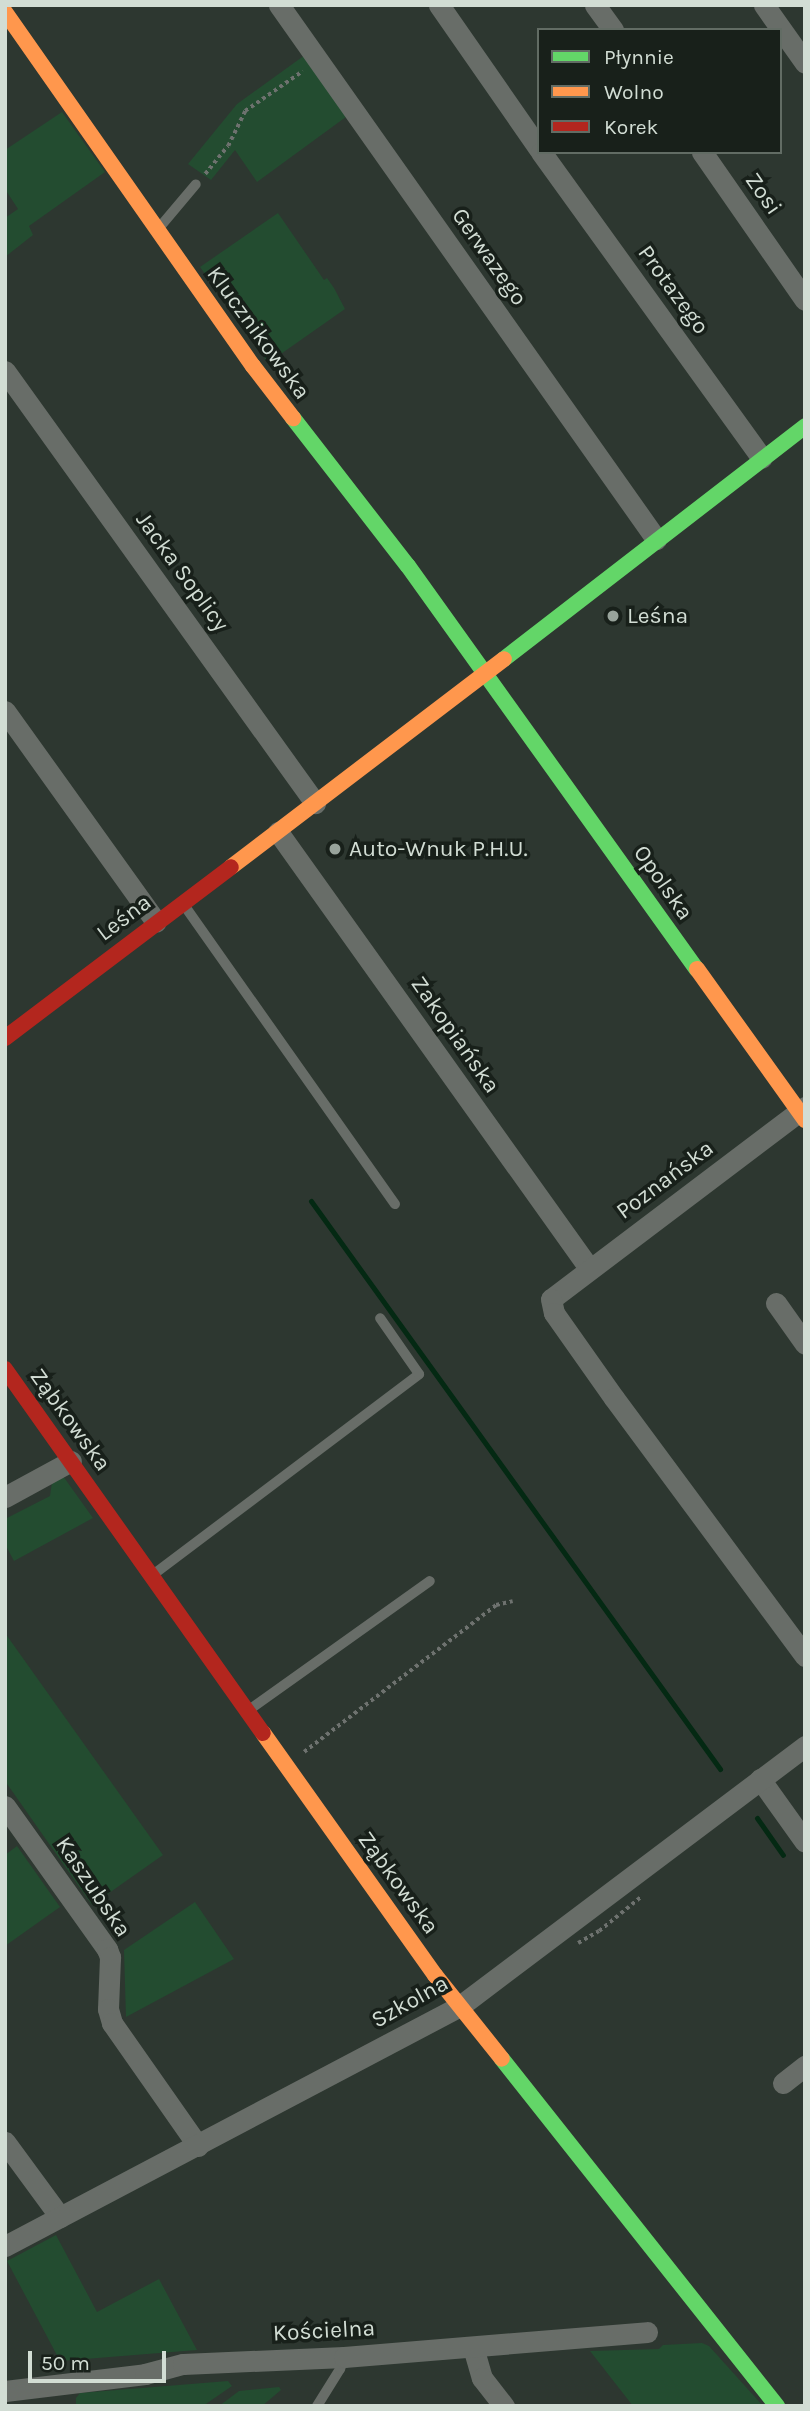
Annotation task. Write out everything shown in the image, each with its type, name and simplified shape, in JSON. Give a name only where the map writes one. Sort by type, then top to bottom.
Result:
[{"type":"street","name":"Gerwazego","points":[[279,5],[656,539]]},
{"type":"street","name":"Protazego","points":[[439,5],[537,147]]},
{"type":"street","points":[[595,5],[612,28]]},
{"type":"street","points":[[764,5],[780,28]]},
{"type":"street","name":"Klucznikowska","points":[[5,12],[253,366],[408,566],[485,672]]},
{"type":"street","points":[[782,30],[805,63]]},
{"type":"street","name":"Protazego","points":[[542,154],[762,458]]},
{"type":"street","name":"Zosi","points":[[703,154],[805,299]]},
{"type":"street","name":"Jacka Soplicy","points":[[5,371],[315,803]]},
{"type":"street","name":"Leśna","points":[[5,1038],[278,832],[805,426]]},
{"type":"street","name":"Opolska","points":[[485,672],[803,1113]]},
{"type":"street","points":[[5,711],[156,922]]},
{"type":"street","name":"Zakopiańska","points":[[278,832],[589,1268]]},
{"type":"street","name":"Poznańska","points":[[803,1113],[555,1293],[551,1299],[554,1313],[805,1656]]},
{"type":"street","points":[[776,1303],[805,1344]]},
{"type":"street","name":"Ząbkowska","points":[[5,1369],[285,1766],[460,2006],[777,2406]]},
{"type":"street","points":[[5,1497],[71,1461]]},
{"type":"street","name":"Szkolna","points":[[5,2246],[460,2006],[805,1746]]},
{"type":"street","points":[[760,1779],[805,1842]]},
{"type":"street","name":"Kaszubska","points":[[5,1806],[107,1949],[110,1957],[107,2009],[112,2023],[198,2146]]},
{"type":"street","points":[[783,2083],[805,2066]]},
{"type":"street","points":[[5,2142],[60,2217]]},
{"type":"street","name":"Kościelna","points":[[5,2391],[34,2396],[183,2364],[344,2357],[647,2332]]},
{"type":"street","points":[[473,2347],[482,2378],[504,2406]]},
{"type":"lane","points":[[157,230],[196,184]]},
{"type":"lane","points":[[182,903],[395,1204]]},
{"type":"lane","points":[[152,1576],[419,1374],[380,1318]]},
{"type":"lane","points":[[247,1712],[430,1581]]},
{"type":"lane","points":[[317,2406],[341,2369],[344,2357]]},
{"type":"path","points":[[196,184],[228,146],[246,111],[317,61]]},
{"type":"path","points":[[285,1766],[496,1605],[513,1601]]},
{"type":"green space","points":[[305,55],[350,114],[257,182],[235,150],[211,180],[188,164],[237,104]]},
{"type":"green space","points":[[62,112],[105,172],[29,226],[33,235],[5,257],[5,218],[18,209],[5,189],[5,150]]},
{"type":"green space","points":[[278,213],[324,280],[327,278],[334,288],[345,309],[268,363],[200,267]]},
{"type":"green space","points":[[63,1476],[93,1518],[14,1561],[5,1544],[5,1519],[50,1496],[52,1482]]},
{"type":"green space","points":[[5,1633],[163,1855],[92,1905],[5,1781]]},
{"type":"green space","points":[[17,1846],[60,1907],[5,1946],[5,1855]]},
{"type":"green space","points":[[195,1902],[234,1959],[126,2017],[124,1950]]},
{"type":"green space","points":[[56,2235],[97,2312],[159,2279],[197,2350],[60,2361],[7,2261]]},
{"type":"green space","points":[[702,2343],[709,2346],[763,2406],[633,2406],[590,2351],[659,2349],[663,2345]]},
{"type":"green space","points":[[228,2381],[232,2386],[203,2406],[76,2406],[76,2398],[80,2393]]},
{"type":"green space","points":[[279,2387],[281,2390],[262,2406],[219,2406],[239,2391]]},
{"type":"waterway","points":[[311,1201],[720,1769]]},
{"type":"waterway","points":[[757,1818],[783,1855]]},
{"type":"traffic: fast","points":[[293,418],[408,566],[697,969]]},
{"type":"traffic: fast","points":[[504,659],[805,426]]},
{"type":"traffic: fast","points":[[502,2059],[777,2406]]},
{"type":"traffic: slow","points":[[5,12],[253,366],[293,418]]},
{"type":"traffic: slow","points":[[231,867],[504,659]]},
{"type":"traffic: slow","points":[[697,969],[805,1120]]},
{"type":"traffic: slow","points":[[263,1733],[435,1975],[502,2059]]},
{"type":"traffic: jam","points":[[5,1038],[231,867]]},
{"type":"traffic: jam","points":[[5,1369],[263,1733]]},
{"type":"place","name":"Leśna","points":[[613,616]]},
{"type":"place","name":"Auto-Wnuk P.H.U.","points":[[335,849]]}]
